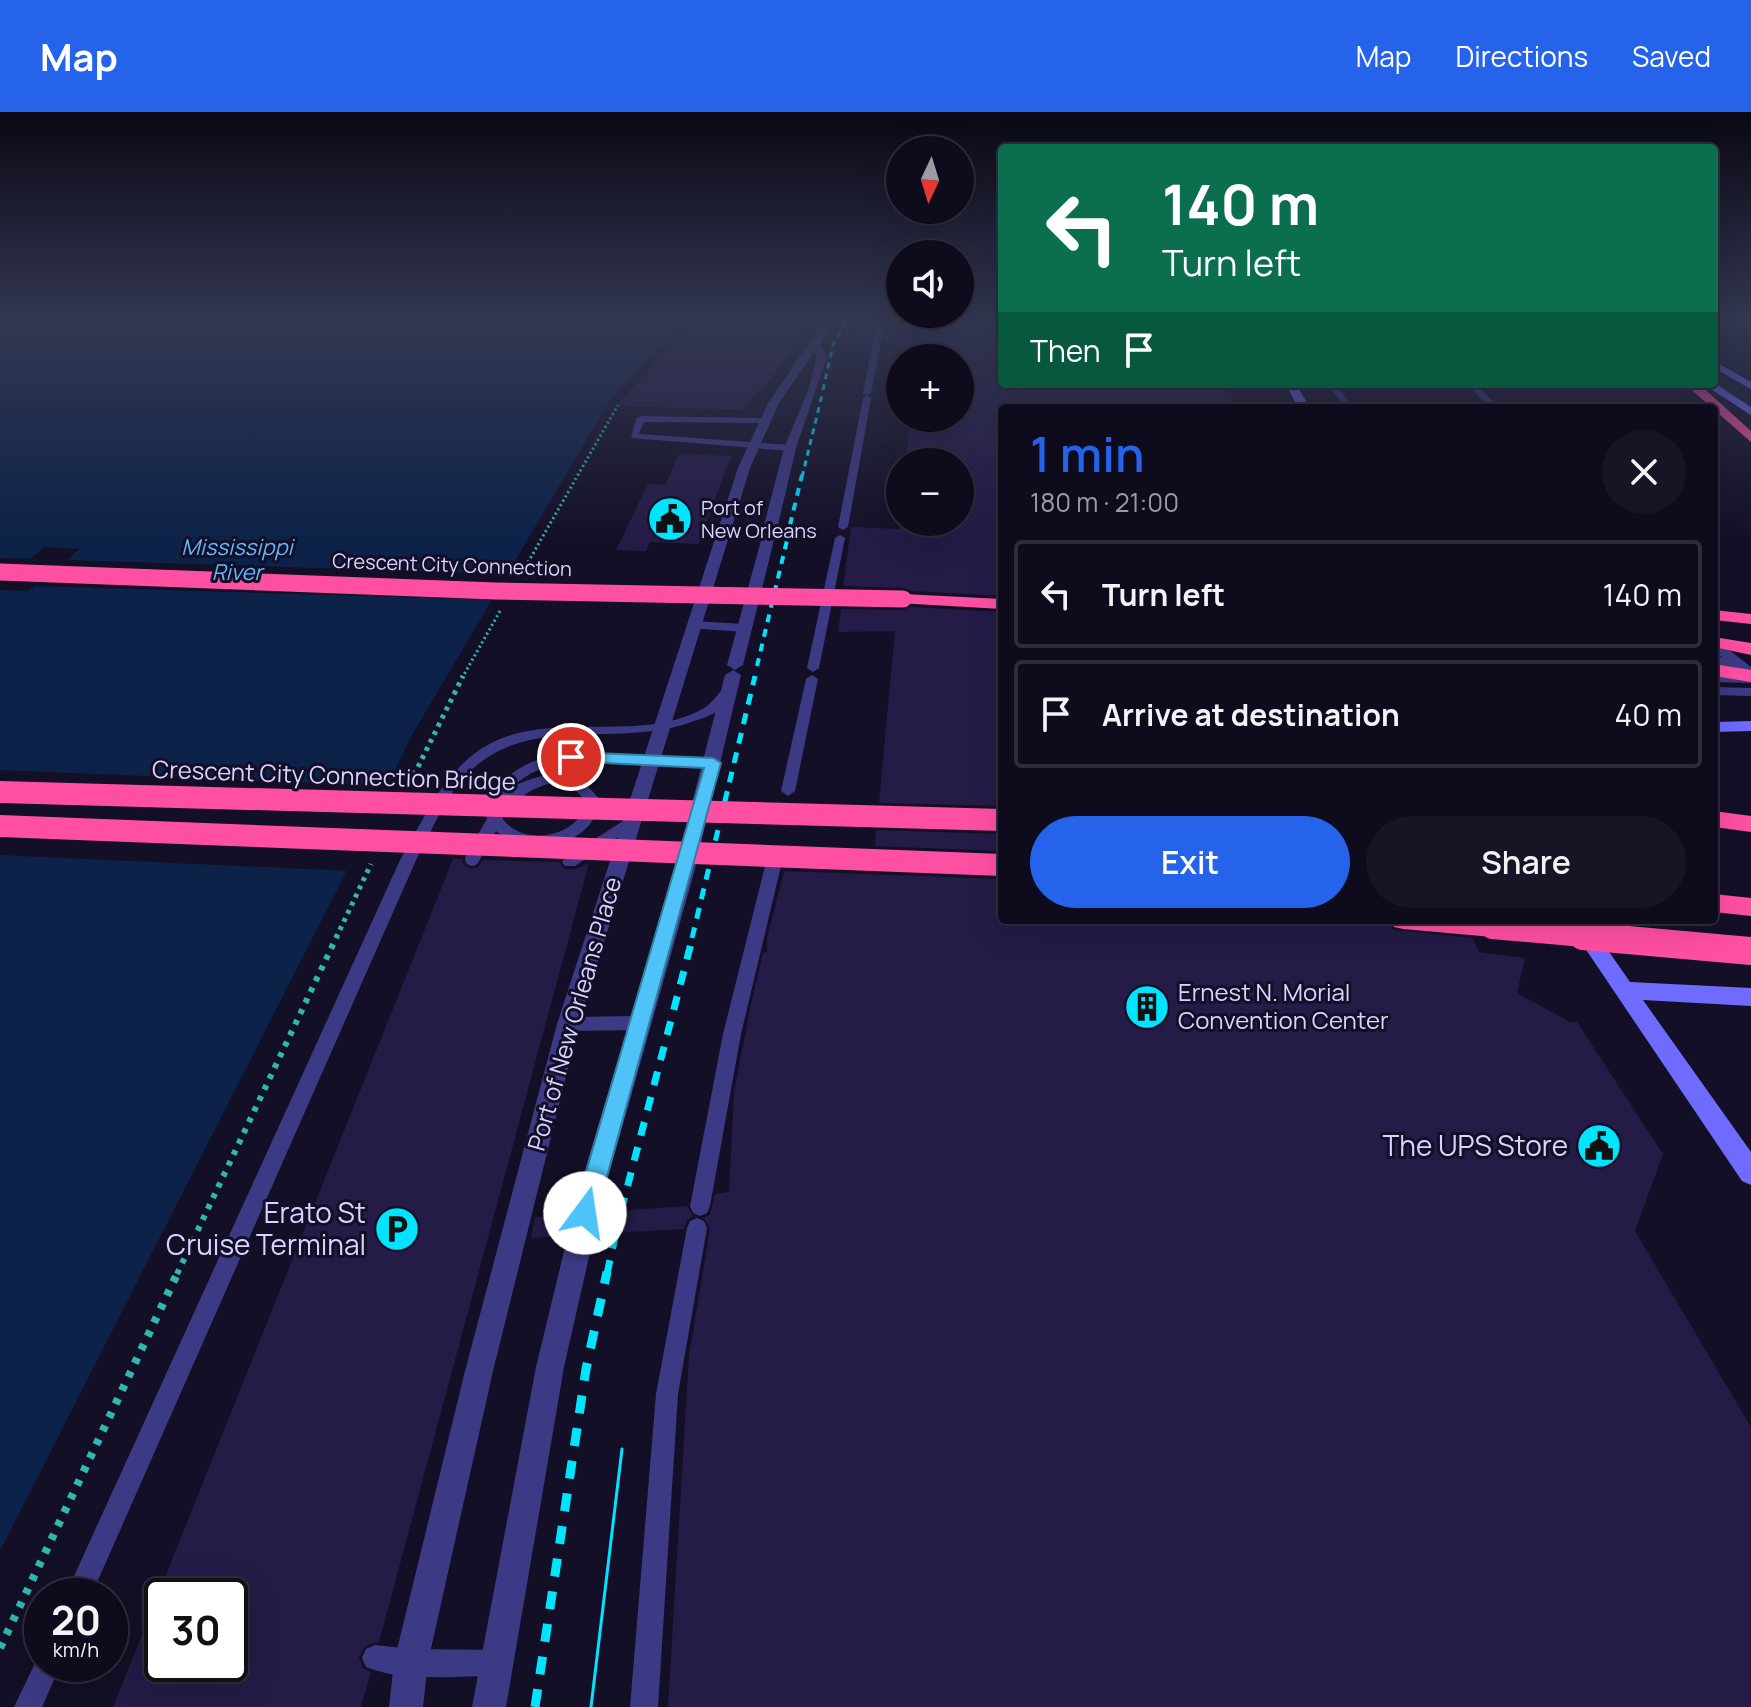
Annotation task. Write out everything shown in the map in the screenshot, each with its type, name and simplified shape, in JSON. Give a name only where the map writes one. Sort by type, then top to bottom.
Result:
[{"type":"highway","points":[[1718,410],[1751,438]]},
{"type":"highway","name":"Crescent City Connection","points":[[0,572],[495,591],[903,599]]},
{"type":"highway","points":[[903,599],[998,597]]},
{"type":"highway","points":[[903,599],[998,604]]},
{"type":"highway","points":[[1718,615],[1751,619]]},
{"type":"highway","points":[[1718,648],[1751,649]]},
{"type":"highway","points":[[1718,670],[1748,674]]},
{"type":"highway","name":"Crescent City Connection Bridge","points":[[0,792],[998,820]]},
{"type":"highway","points":[[1718,806],[1751,806]]},
{"type":"highway","points":[[1718,820],[1751,824]]},
{"type":"highway","points":[[0,826],[998,865]]},
{"type":"highway","points":[[678,852],[998,882]]},
{"type":"highway","points":[[1718,903],[1751,907]]},
{"type":"highway","points":[[1448,924],[1751,951]]},
{"type":"street","name":"Port of New Orleans Place","points":[[489,1707],[550,1367],[583,1224],[713,763],[790,448],[782,421],[785,395]]},
{"type":"street","name":"Port of New Orleans Place","points":[[406,1707],[411,1662],[479,1371],[568,1024],[692,625],[752,446],[808,395]]},
{"type":"street","points":[[1726,395],[1751,412]]},
{"type":"street","points":[[1718,650],[1748,674]]},
{"type":"street","points":[[1718,727],[1751,726]]},
{"type":"street","points":[[1579,924],[1751,1173]]},
{"type":"street","points":[[1625,990],[1751,997]]},
{"type":"lane","points":[[788,791],[867,395]]},
{"type":"lane","points":[[782,421],[640,419],[634,436],[790,448]]},
{"type":"lane","points":[[694,441],[705,420]]},
{"type":"lane","points":[[727,444],[737,420]]},
{"type":"lane","points":[[692,625],[744,628]]},
{"type":"lane","points":[[1718,678],[1748,674]]},
{"type":"lane","points":[[86,1578],[409,858],[455,778],[477,758],[532,734],[660,727],[710,710],[733,677]]},
{"type":"lane","points":[[1718,691],[1751,692]]},
{"type":"lane","points":[[472,859],[490,828],[496,817],[500,808],[508,797],[533,782],[559,779],[581,785],[591,798],[589,816],[574,830],[553,839],[528,841],[510,835],[504,830],[493,820],[490,810],[499,790],[515,775],[549,760],[571,757],[713,763]]},
{"type":"lane","points":[[570,862],[631,821]]},
{"type":"lane","points":[[644,1707],[667,1394],[732,1034],[773,866]]},
{"type":"lane","points":[[568,1024],[639,1023]]},
{"type":"lane","points":[[375,1658],[411,1662],[496,1663]]},
{"type":"lane","points":[[28,1707],[40,1682]]},
{"type":"path","points":[[519,579],[618,405]]},
{"type":"path","points":[[409,785],[450,699],[503,605]]},
{"type":"path","points":[[0,1648],[374,857]]},
{"type":"water","name":"Mississippi River","points":[[0,395],[615,395],[412,735],[340,884],[0,1551]]},
{"type":"pier","points":[[45,547],[79,549],[67,560],[511,574],[496,600],[35,586],[28,591],[0,590],[0,558],[30,559]]},
{"type":"pier","points":[[0,770],[391,786],[351,871],[0,855]]},
{"type":"building","points":[[626,395],[753,395],[743,410],[616,406]]},
{"type":"building","points":[[974,395],[1231,395],[1235,404],[998,404],[998,596],[843,586],[851,527],[886,528],[886,536],[974,536],[974,448],[907,448],[909,432],[974,432]]},
{"type":"building","name":"Port of New Orleans","points":[[679,454],[731,456],[698,544],[650,542],[646,551],[616,550],[648,484],[665,485]]},
{"type":"building","points":[[911,607],[998,612],[998,806],[879,803],[895,631],[838,632],[841,609],[903,610]]},
{"type":"building","points":[[876,830],[998,834],[998,851],[875,846]]},
{"type":"building","name":"Erato St Cruise Terminal","points":[[453,859],[462,859],[464,865],[471,869],[478,867],[483,860],[559,862],[565,869],[575,869],[589,863],[379,1642],[365,1646],[359,1657],[363,1668],[371,1672],[361,1707],[113,1707],[123,1682],[128,1682],[128,1670],[144,1630],[144,1682],[248,1682],[248,1578],[165,1578]]},
{"type":"building","name":"Ernest N. Morial Convention Center","points":[[784,871],[998,879],[998,924],[1390,924],[1393,930],[1473,938],[1479,952],[1525,958],[1517,993],[1570,1022],[1577,1022],[1663,1154],[1635,1231],[1751,1427],[1751,1707],[668,1707],[689,1355],[710,1229],[704,1218],[710,1214],[715,1194],[729,1192],[734,1092],[751,1004],[763,953],[767,951],[767,938]]},
{"type":"building","points":[[687,1206],[693,1216],[687,1220],[684,1229],[596,1234],[591,1226],[597,1223],[601,1212]]},
{"type":"building","points":[[570,1214],[575,1222],[569,1225],[565,1236],[531,1238],[535,1217]]},
{"type":"tram line","points":[[591,1707],[622,1449]]},
{"type":"railway","points":[[802,477],[822,395]]},
{"type":"railway","points":[[790,525],[802,475]]},
{"type":"railway","points":[[757,666],[788,536]]},
{"type":"railway","points":[[692,938],[755,676]]},
{"type":"railway","points":[[621,1211],[693,936]]},
{"type":"railway","points":[[607,1274],[616,1232]]},
{"type":"railway","points":[[535,1707],[586,1369],[607,1272]]},
{"type":"place","name":"Port of New Orleans","points":[[670,519]]},
{"type":"place","name":"Ernest N. Morial Convention Center","points":[[1147,1007]]},
{"type":"place","name":"The UPS Store","points":[[1599,1146]]},
{"type":"place","name":"Erato St Cruise Terminal","points":[[397,1229]]},
{"type":"route","points":[[571,757],[713,763],[585,1213]]}]
